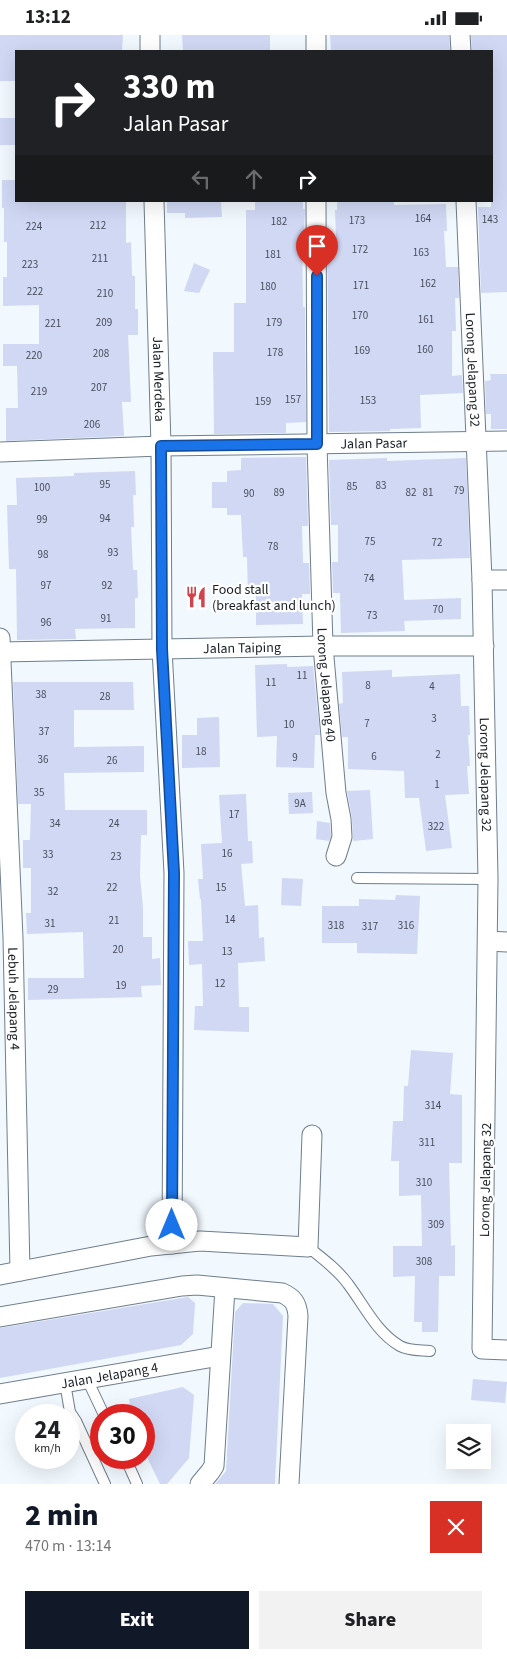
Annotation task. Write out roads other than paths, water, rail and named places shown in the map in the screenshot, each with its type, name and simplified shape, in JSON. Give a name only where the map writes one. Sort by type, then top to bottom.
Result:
[{"type":"street","points":[[150,35],[150,50]]},
{"type":"street","points":[[316,35],[316,50]]},
{"type":"street","points":[[460,35],[460,50]]},
{"type":"street","name":"Jalan Merdeka","points":[[154,202],[161,446],[162,649],[174,873],[172,1244]]},
{"type":"street","name":"Lorong Jelapang 40","points":[[316,202],[317,444],[323,646],[334,779],[342,837],[336,856]]},
{"type":"street","name":"Lorong Jelapang 32","points":[[466,202],[482,580],[488,879],[482,1349],[507,1350]]},
{"type":"street","name":"Jalan Pasar","points":[[0,452],[161,446],[507,441]]},
{"type":"street","points":[[482,580],[507,580]]},
{"type":"street","name":"Lebuh Jelapang 4","points":[[0,638],[13,938],[20,1271]]},
{"type":"street","name":"Jalan Taiping","points":[[0,652],[323,646],[484,646]]},
{"type":"street","points":[[488,941],[507,942]]},
{"type":"street","points":[[0,1275],[151,1246],[200,1241],[308,1247],[312,1135]]},
{"type":"street","points":[[0,1317],[182,1286],[282,1293],[289,1296],[295,1302],[297,1308],[288,1484]]},
{"type":"street","points":[[200,1484],[214,1466],[225,1288]]},
{"type":"street","name":"Jalan Jelapang 4","points":[[0,1394],[220,1356]]},
{"type":"lane","points":[[357,878],[488,879]]},
{"type":"lane","points":[[308,1247],[347,1282],[373,1320],[388,1336],[400,1346],[412,1350],[430,1351]]},
{"type":"lane","points":[[87,1379],[99,1404]]},
{"type":"lane","points":[[65,1383],[70,1412],[105,1484]]},
{"type":"lane","points":[[130,1469],[137,1484]]},
{"type":"place","name":"Food stall (breakfast and lunch)","points":[[196,597]]}]
